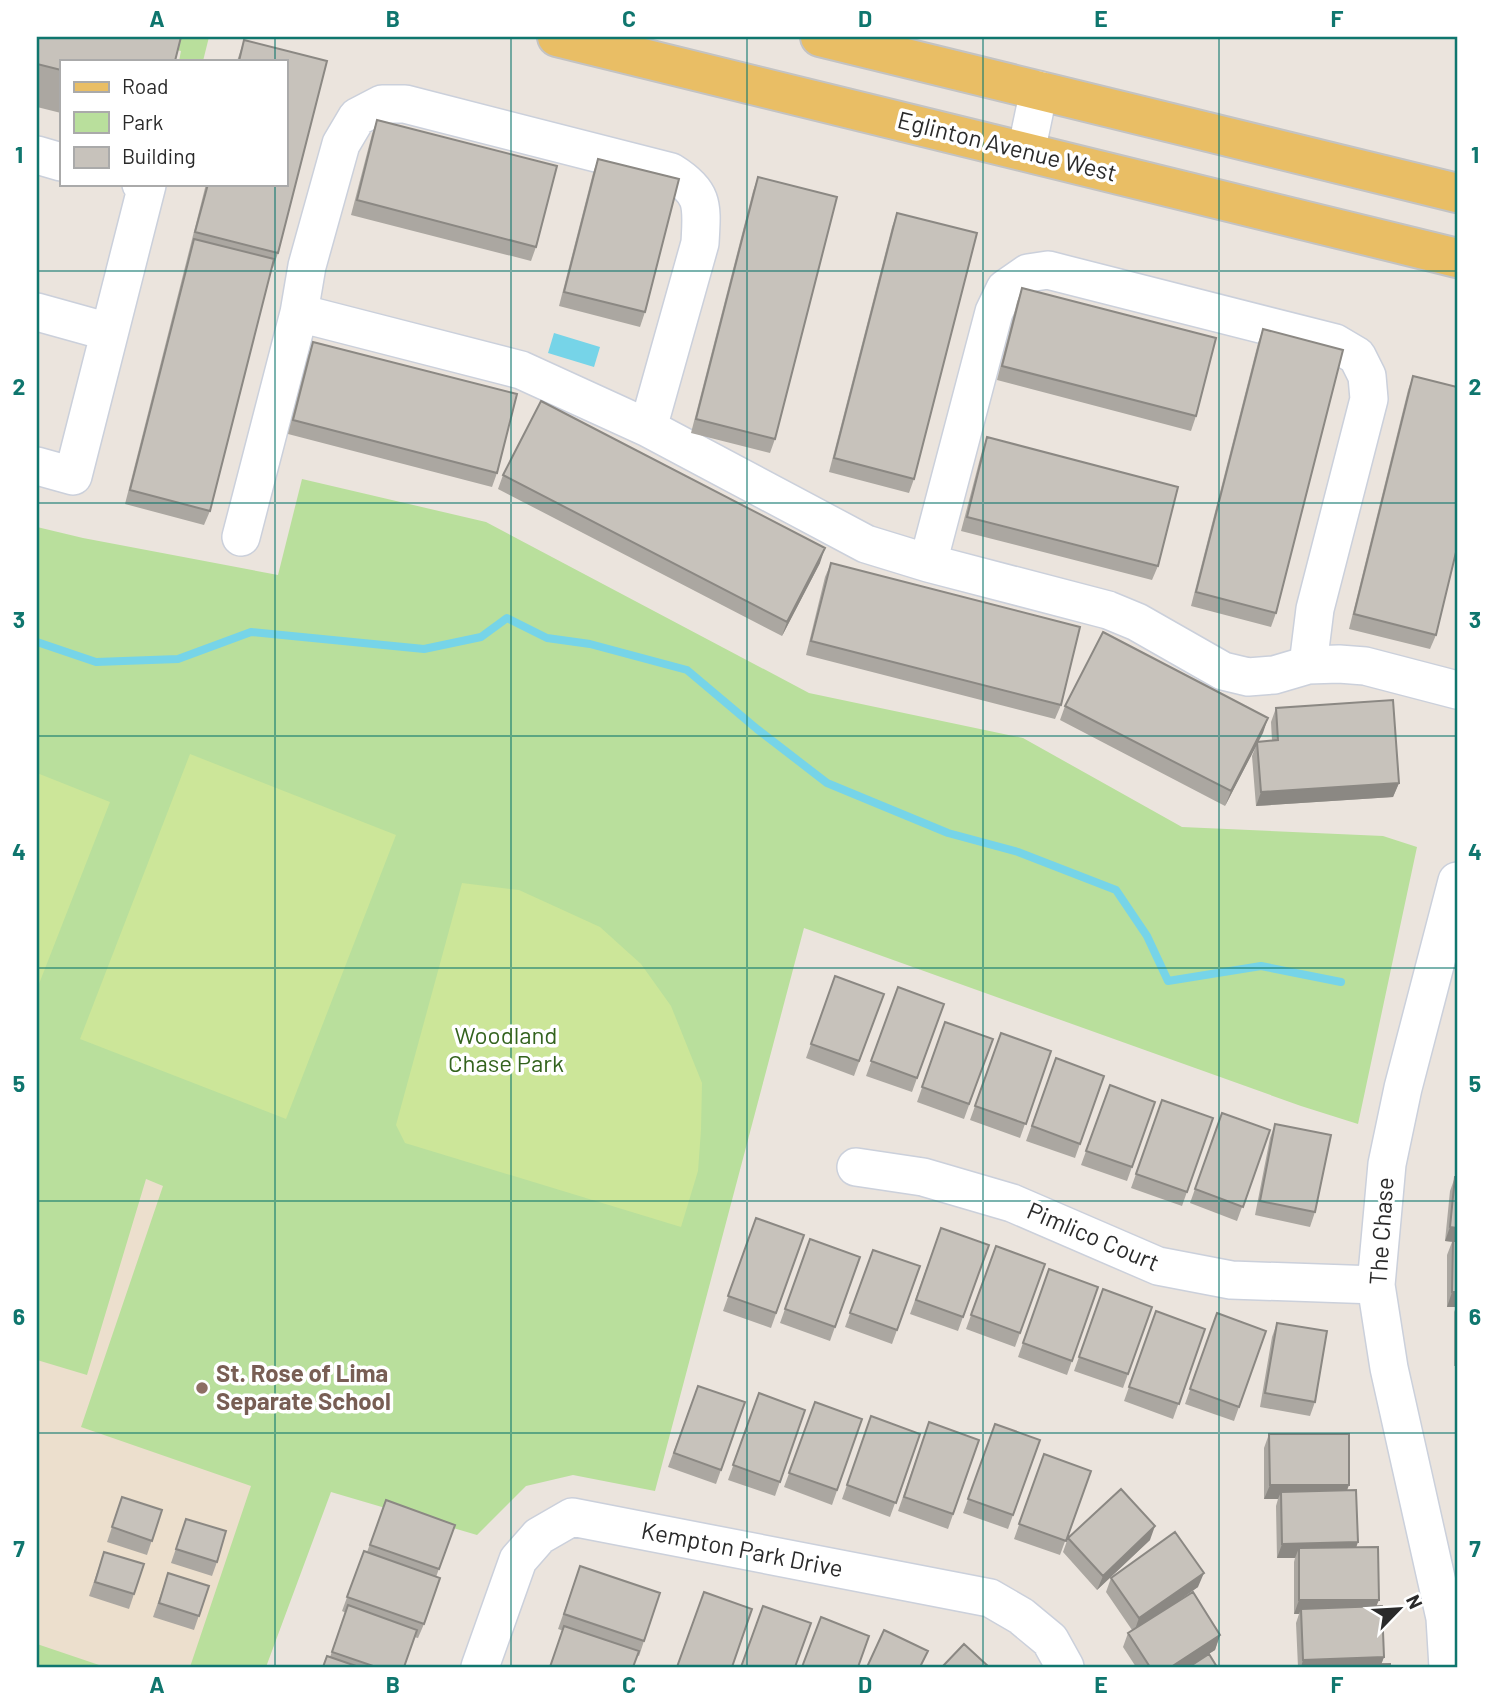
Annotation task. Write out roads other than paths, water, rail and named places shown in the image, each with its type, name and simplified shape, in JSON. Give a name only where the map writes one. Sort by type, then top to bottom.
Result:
[{"type":"main road","name":"Eglinton Avenue West","points":[[557,37],[1457,258]]},
{"type":"main road","points":[[820,37],[1457,193]]},
{"type":"street","points":[[1027,152],[1039,90]]},
{"type":"street","points":[[241,537],[299,313],[307,266],[341,144],[357,117],[382,104],[405,104],[671,172],[689,183],[699,200],[701,243],[648,428]]},
{"type":"street","points":[[37,155],[60,162]]},
{"type":"street","points":[[37,466],[72,477],[147,186]]},
{"type":"street","points":[[928,563],[993,312],[1005,289],[1028,273],[1048,270],[1335,343],[1357,356],[1367,376],[1369,399],[1315,609],[1308,665]]},
{"type":"street","points":[[37,312],[109,332]]},
{"type":"street","points":[[299,313],[521,370],[648,428],[866,544],[1108,610],[1137,622],[1223,671],[1248,677],[1274,675],[1308,665],[1365,666],[1457,690]]},
{"type":"street","name":"The Chase","points":[[1448,1667],[1451,1617],[1389,1368],[1376,1285],[1387,1164],[1403,1088],[1457,881]]},
{"type":"street","name":"Pimlico Court","points":[[856,1167],[923,1177],[1012,1203],[1158,1266],[1231,1280],[1376,1285]]},
{"type":"street","name":"Kempton Park Drive","points":[[480,1667],[518,1560],[539,1536],[572,1517],[990,1598],[1021,1616],[1050,1640],[1065,1667]]},
{"type":"water","points":[[554,333],[600,347],[594,367],[548,353]]},
{"type":"waterway","points":[[37,642],[96,662],[178,659],[251,632],[424,649],[481,637],[507,618],[547,638],[590,644],[687,670],[827,783],[948,833],[1018,852],[1116,890],[1147,936],[1168,981],[1261,966],[1341,982]]},
{"type":"place","name":"St. Rose of Lima Separate School","points":[[202,1388]]},
{"type":"park label","name":"Woodland Chase Park","points":[[506,1050]]}]
